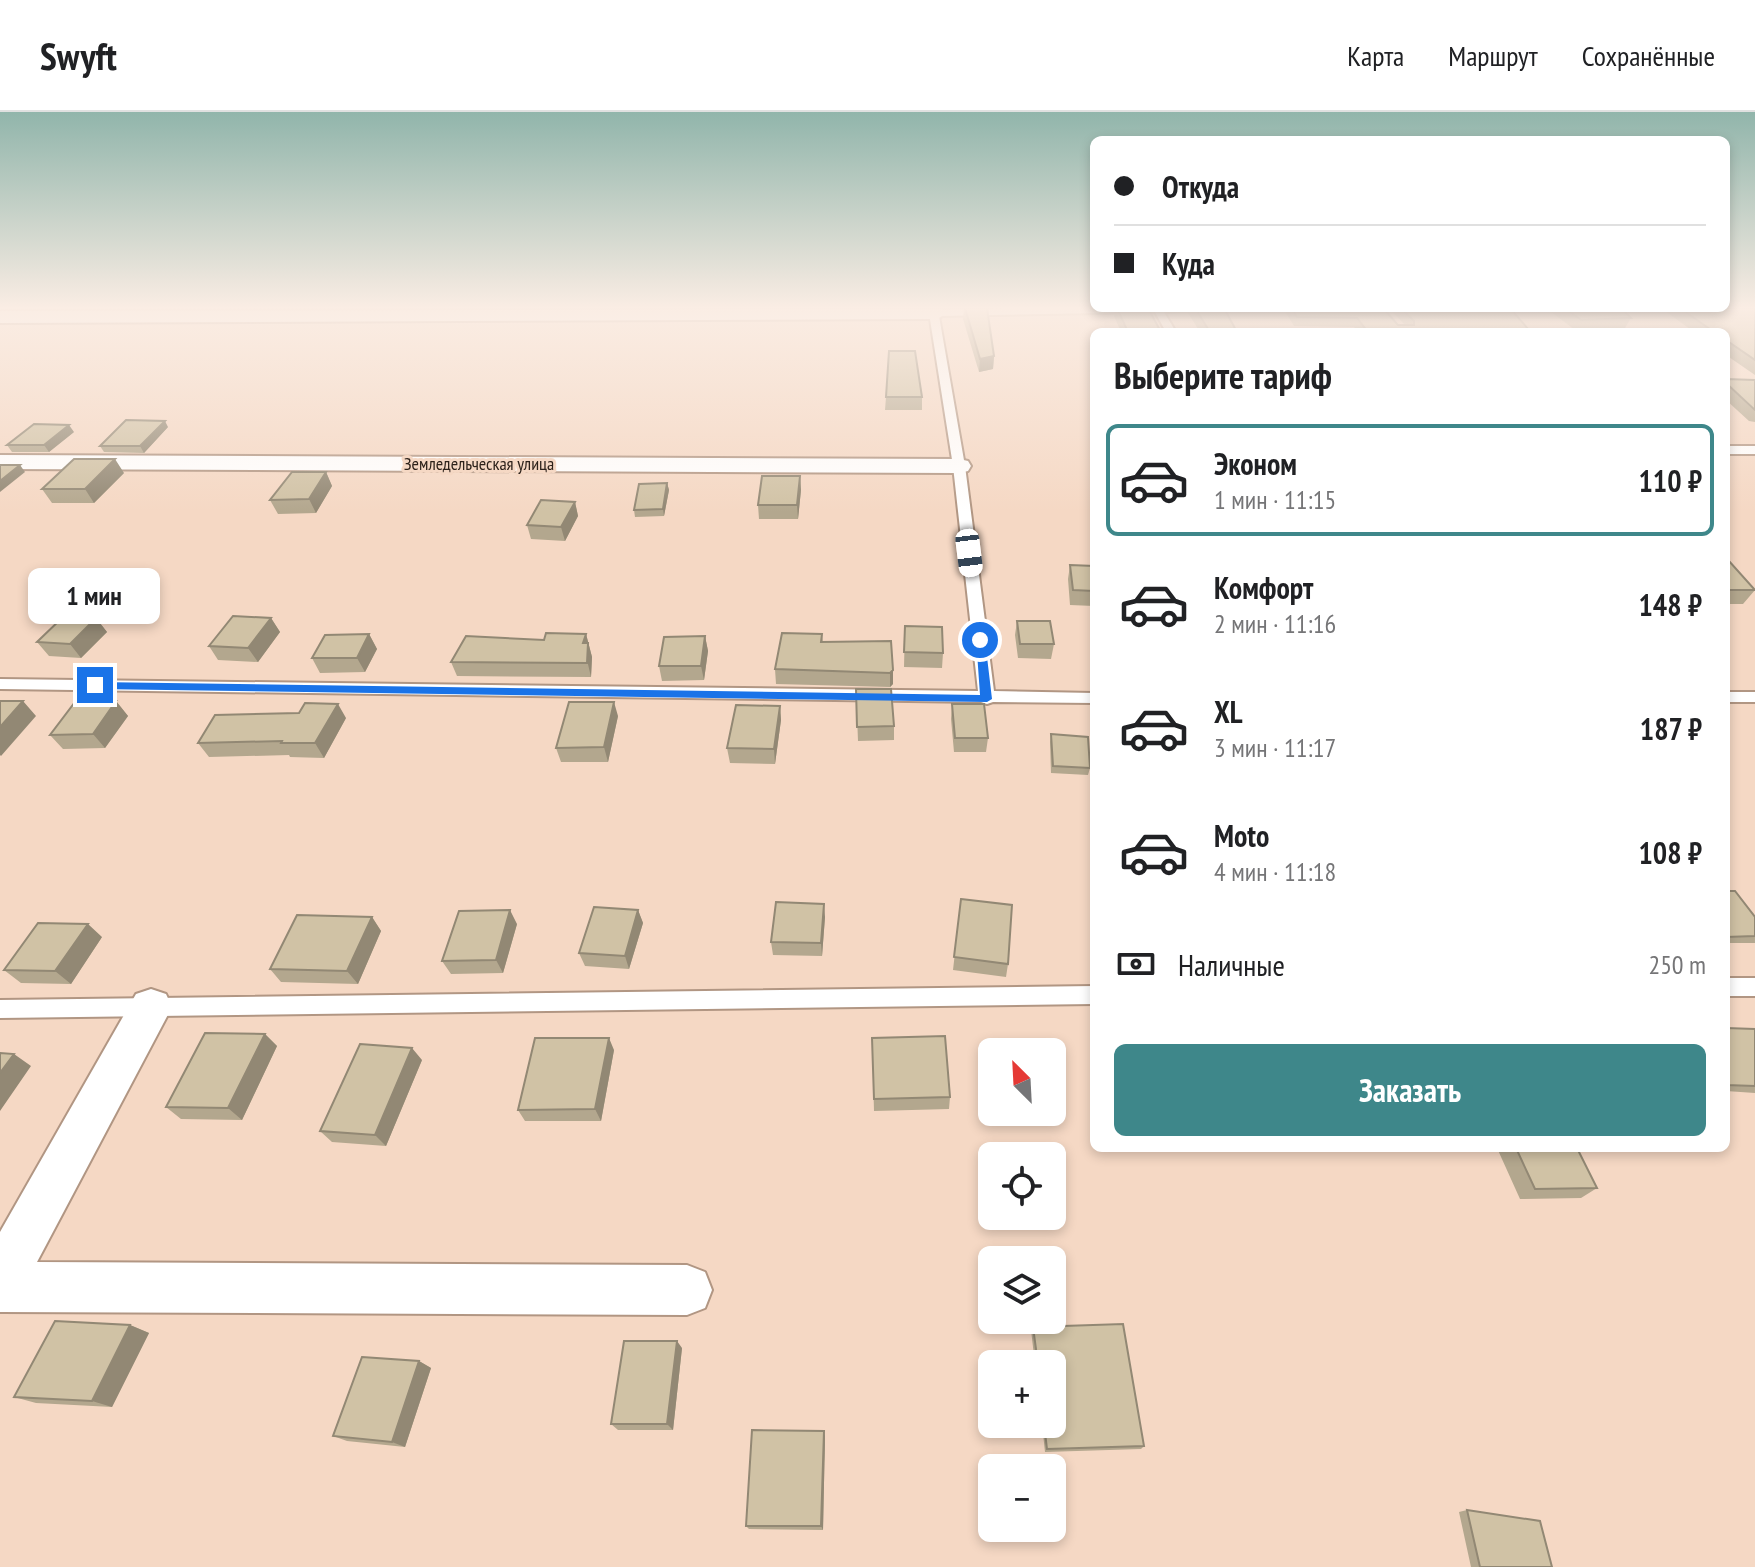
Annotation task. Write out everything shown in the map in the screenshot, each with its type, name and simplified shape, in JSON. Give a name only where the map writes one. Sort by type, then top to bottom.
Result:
[{"type":"street","name":"Земледельческая улица","points":[[0,462],[959,466]]},
{"type":"street","points":[[0,1280],[151,1007]]},
{"type":"street","points":[[0,1287],[687,1290]]},
{"type":"lane","points":[[944,376],[959,466],[987,699]]},
{"type":"lane","points":[[1730,450],[1755,450]]},
{"type":"lane","points":[[0,684],[1090,698]]},
{"type":"lane","points":[[1730,697],[1755,697]]},
{"type":"lane","points":[[1730,987],[1755,987]]},
{"type":"lane","points":[[0,1009],[1090,995]]},
{"type":"building","points":[[887,376],[919,376],[922,397],[886,397]]},
{"type":"building","points":[[1730,379],[1755,380],[1755,410],[1730,387]]},
{"type":"building","points":[[126,420],[165,421],[140,446],[100,446]]},
{"type":"building","points":[[34,424],[69,425],[44,445],[7,445]]},
{"type":"building","points":[[74,459],[115,459],[85,489],[42,489]]},
{"type":"building","points":[[0,465],[20,465],[0,481]]},
{"type":"building","points":[[292,472],[326,472],[309,499],[270,500]]},
{"type":"building","points":[[762,476],[800,476],[797,505],[758,505]]},
{"type":"building","points":[[667,483],[663,509],[634,510],[639,484]]},
{"type":"building","points":[[541,500],[575,502],[561,527],[527,525]]},
{"type":"building","points":[[1730,562],[1755,590],[1730,590]]},
{"type":"building","points":[[1070,565],[1090,566],[1090,591],[1073,590]]},
{"type":"building","points":[[64,616],[96,618],[70,644],[37,642]]},
{"type":"building","points":[[233,616],[271,618],[248,648],[209,646]]},
{"type":"building","points":[[1017,621],[1050,621],[1054,644],[1020,644]]},
{"type":"building","points":[[905,626],[942,627],[943,653],[904,652]]},
{"type":"building","points":[[546,633],[586,634],[583,643],[588,643],[587,663],[451,662],[466,636],[544,640]]},
{"type":"building","points":[[782,633],[822,634],[821,642],[891,641],[893,670],[890,673],[775,669]]},
{"type":"building","points":[[369,634],[357,658],[312,658],[325,635]]},
{"type":"building","points":[[705,636],[701,666],[659,666],[664,637]]},
{"type":"building","points":[[856,689],[891,689],[894,726],[857,727]]},
{"type":"building","points":[[0,701],[23,701],[0,727]]},
{"type":"building","points":[[116,701],[93,734],[50,735],[75,702]]},
{"type":"building","points":[[569,702],[614,702],[604,747],[556,748]]},
{"type":"building","points":[[305,703],[338,704],[315,743],[198,743],[215,715],[299,713]]},
{"type":"building","points":[[952,704],[984,704],[988,738],[955,738]]},
{"type":"building","points":[[736,705],[780,706],[774,749],[727,748]]},
{"type":"building","points":[[1051,734],[1088,737],[1090,768],[1053,766]]},
{"type":"building","points":[[1730,891],[1735,891],[1755,917],[1755,936],[1730,937]]},
{"type":"building","points":[[961,899],[1012,905],[1008,964],[954,957]]},
{"type":"building","points":[[776,902],[824,904],[821,943],[771,942]]},
{"type":"building","points":[[594,907],[638,910],[625,956],[579,953]]},
{"type":"building","points":[[510,910],[496,960],[442,961],[459,911]]},
{"type":"building","points":[[297,915],[372,917],[347,971],[270,969]]},
{"type":"building","points":[[38,923],[88,924],[55,971],[4,970]]},
{"type":"building","points":[[1730,1028],[1755,1029],[1755,1086],[1730,1085]]},
{"type":"building","points":[[205,1033],[265,1034],[228,1108],[166,1107]]},
{"type":"building","points":[[945,1036],[950,1097],[874,1099],[872,1038]]},
{"type":"building","points":[[535,1038],[609,1038],[595,1109],[518,1110]]},
{"type":"building","points":[[360,1044],[412,1048],[375,1135],[320,1131]]},
{"type":"building","points":[[0,1053],[14,1054],[0,1073]]},
{"type":"building","points":[[1518,1152],[1579,1152],[1597,1188],[1535,1189]]},
{"type":"building","points":[[55,1321],[130,1325],[92,1401],[14,1397]]},
{"type":"building","points":[[1123,1324],[1144,1446],[1047,1449],[1046,1438],[1066,1438],[1066,1350],[1036,1350],[1034,1334],[1066,1334],[1066,1326]]},
{"type":"building","points":[[624,1341],[677,1341],[667,1424],[611,1424]]},
{"type":"building","points":[[362,1357],[419,1361],[392,1442],[333,1436]]},
{"type":"building","points":[[752,1430],[824,1431],[821,1526],[746,1526]]},
{"type":"building","points":[[1467,1510],[1540,1521],[1552,1567],[1480,1567]]},
{"type":"route","points":[[95,685],[987,699],[980,640]]}]
